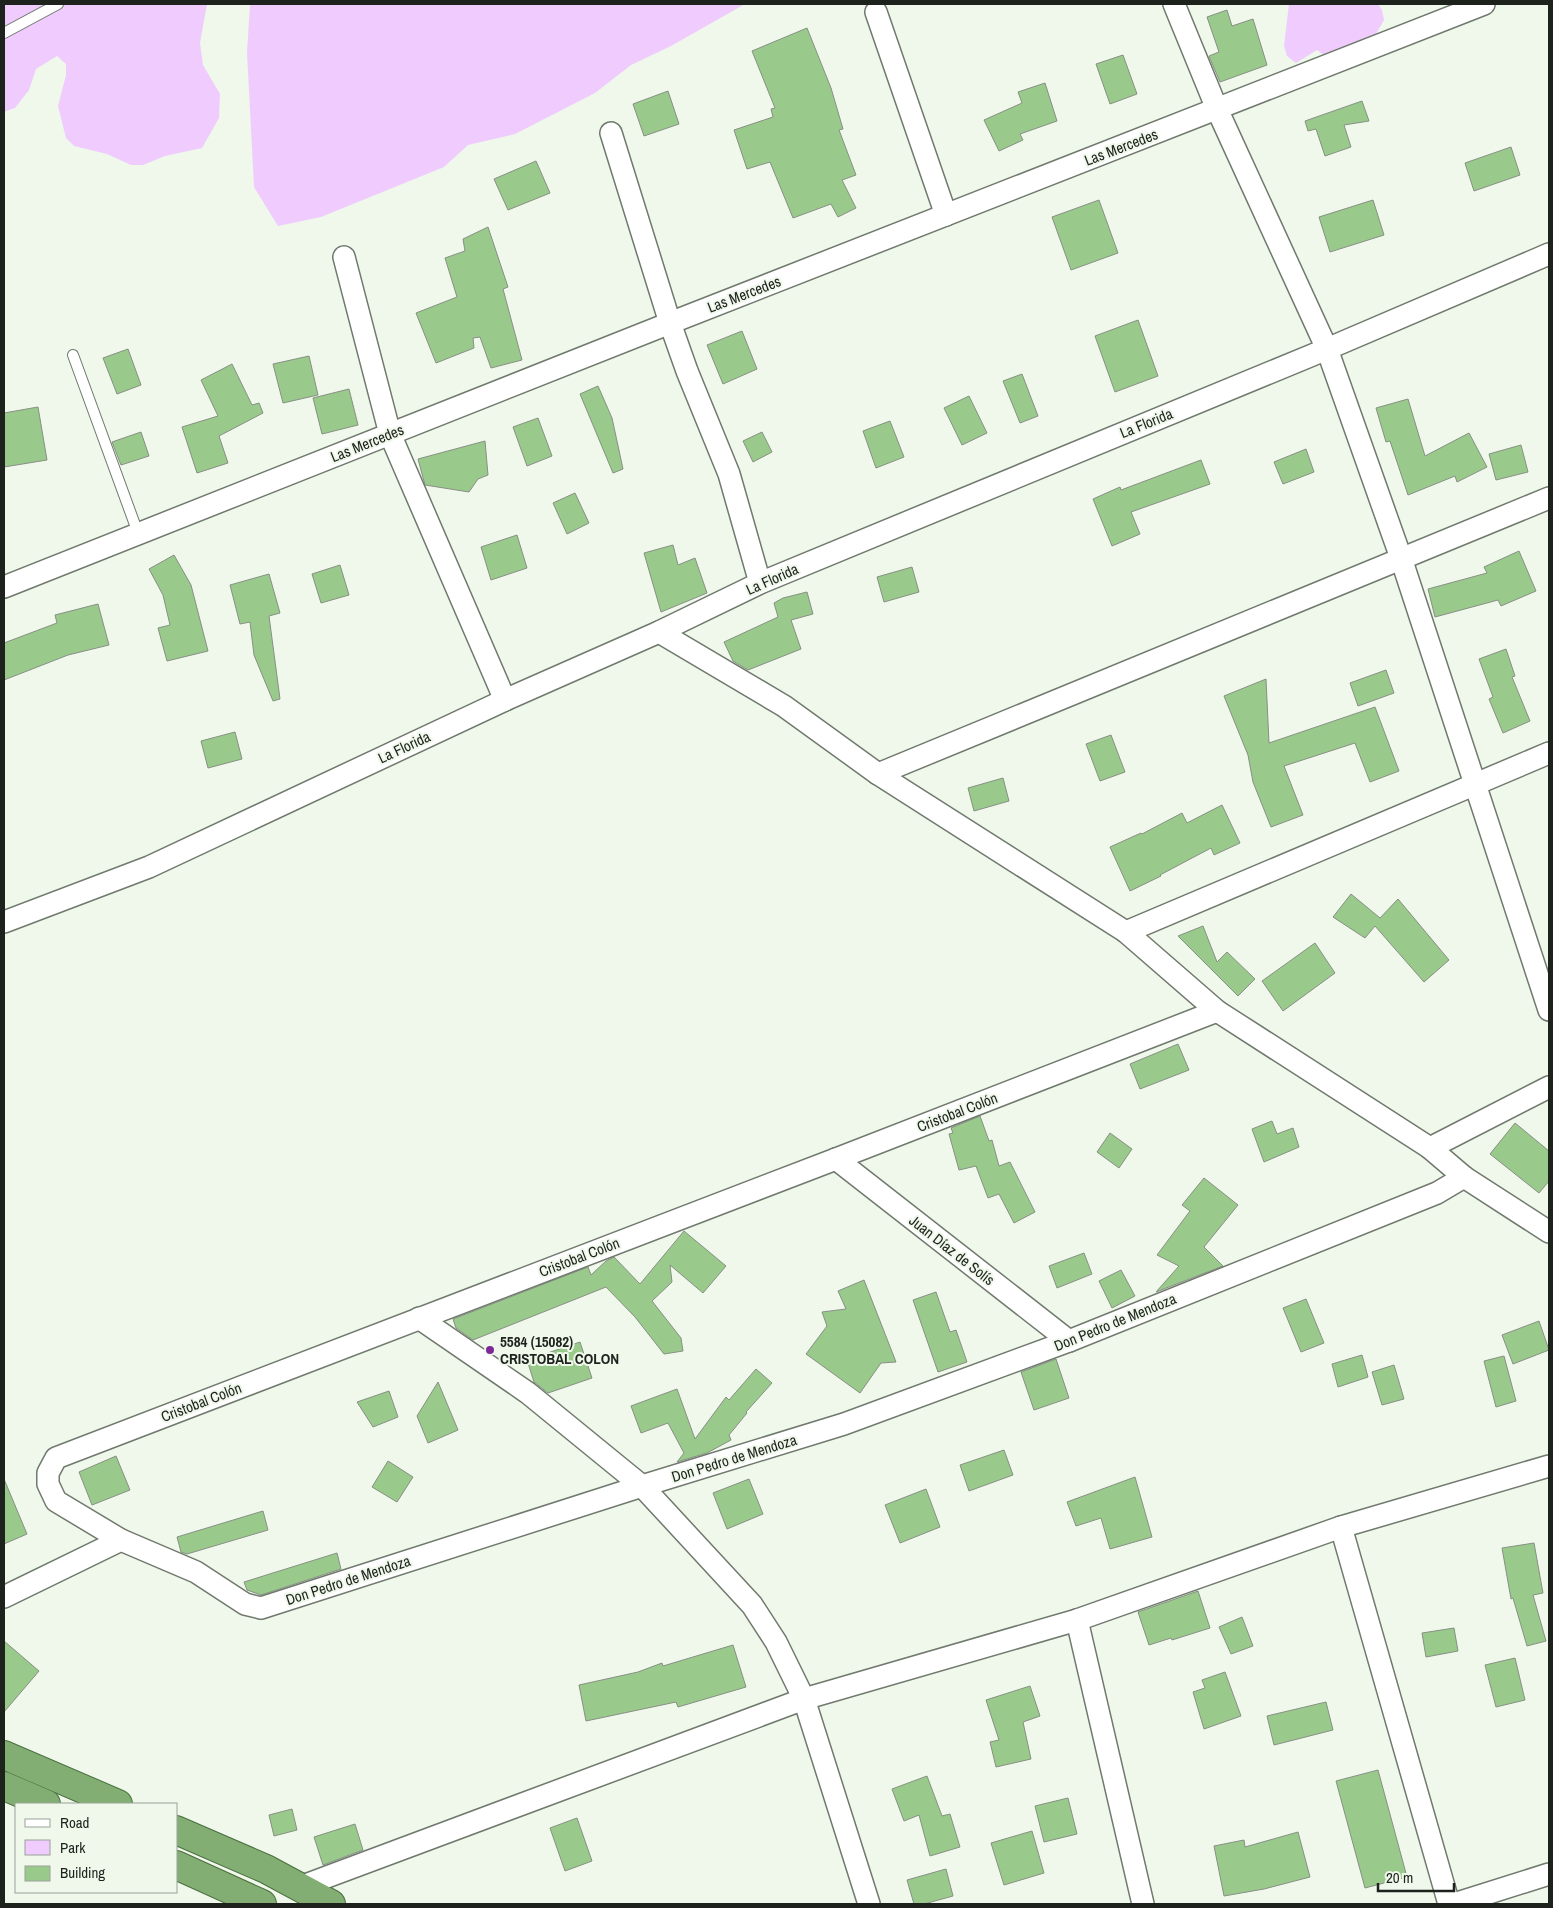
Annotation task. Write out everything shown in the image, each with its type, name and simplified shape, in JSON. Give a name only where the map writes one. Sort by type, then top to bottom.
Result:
[{"type":"highway","points":[[4,1755],[116,1803]]},
{"type":"highway","points":[[4,1786],[44,1803]]},
{"type":"highway","points":[[178,1831],[266,1869],[332,1904]]},
{"type":"highway","points":[[178,1865],[262,1904]]},
{"type":"street","points":[[1174,4],[1217,109],[1327,349],[1401,558],[1549,1010]]},
{"type":"street","name":"Las Mercedes","points":[[4,587],[1482,4]]},
{"type":"street","points":[[876,12],[946,215]]},
{"type":"street","points":[[611,133],[670,323],[687,371],[729,474],[760,583]]},
{"type":"street","name":"La Florida","points":[[4,922],[149,867],[505,700],[659,632],[760,583],[1327,349],[1549,254]]},
{"type":"street","points":[[344,257],[390,434],[505,700]]},
{"type":"street","points":[[878,774],[1549,498]]},
{"type":"street","points":[[659,632],[784,706],[878,774],[1126,932],[1216,1011],[1430,1148],[1464,1177],[1549,1232]]},
{"type":"street","points":[[1126,932],[1549,753]]},
{"type":"street","name":"Cristobal Colón","points":[[121,1540],[56,1501],[48,1484],[48,1473],[56,1458],[1216,1011]]},
{"type":"street","points":[[1430,1148],[1549,1087]]},
{"type":"street","name":"Juan Díaz de Solís","points":[[836,1159],[1069,1341]]},
{"type":"street","name":"Don Pedro de Mendoza","points":[[121,1540],[196,1572],[246,1604],[261,1608],[642,1486],[844,1424],[1069,1341],[1437,1193],[1464,1177]]},
{"type":"street","points":[[419,1318],[528,1393],[642,1486],[752,1605],[776,1642],[804,1699],[869,1904]]},
{"type":"street","points":[[300,1887],[804,1699],[1076,1620],[1341,1527],[1549,1466]]},
{"type":"street","points":[[1341,1527],[1448,1904]]},
{"type":"street","points":[[4,1597],[121,1540]]},
{"type":"street","points":[[1076,1620],[1143,1904]]},
{"type":"street","points":[[1454,1904],[1549,1874]]},
{"type":"lane","points":[[4,34],[58,4]]},
{"type":"lane","points":[[73,355],[138,534]]},
{"type":"green space","points":[[4,4],[207,4],[200,43],[203,65],[220,94],[219,118],[202,148],[165,156],[143,165],[131,165],[107,154],[74,146],[66,138],[58,106],[66,75],[66,64],[57,56],[36,69],[29,90],[15,108],[4,112]]},
{"type":"green space","points":[[250,4],[745,4],[671,46],[631,65],[595,93],[515,134],[468,145],[444,167],[321,217],[278,226],[254,187],[247,53]]},
{"type":"green space","points":[[1289,4],[1378,4],[1382,10],[1384,20],[1373,39],[1326,57],[1317,50],[1296,63],[1287,56],[1284,46]]},
{"type":"building","points":[[1227,10],[1232,26],[1253,19],[1267,65],[1220,82],[1209,56],[1219,52],[1207,17]]},
{"type":"building","points":[[807,28],[831,88],[843,129],[839,130],[856,175],[842,180],[856,208],[838,217],[831,204],[793,218],[770,162],[747,169],[734,130],[773,117],[771,109],[775,108],[752,51]]},
{"type":"building","points":[[1123,55],[1137,94],[1110,104],[1096,64]]},
{"type":"building","points":[[1045,83],[1057,121],[1020,134],[1023,140],[999,151],[984,120],[1022,103],[1018,92]]},
{"type":"building","points":[[668,91],[679,124],[644,136],[633,104]]},
{"type":"building","points":[[1362,101],[1369,121],[1344,125],[1351,147],[1325,156],[1316,129],[1308,131],[1305,121]]},
{"type":"building","points":[[1511,147],[1520,175],[1474,191],[1465,163]]},
{"type":"building","points":[[536,161],[550,193],[508,210],[494,179]]},
{"type":"building","points":[[1099,200],[1118,253],[1071,270],[1052,217]]},
{"type":"building","points":[[1373,200],[1384,235],[1330,252],[1319,217]]},
{"type":"building","points":[[488,227],[508,287],[503,289],[522,360],[491,368],[480,337],[473,338],[474,348],[436,363],[416,313],[457,297],[445,258],[465,251],[463,239]]},
{"type":"building","points":[[1138,320],[1158,376],[1115,392],[1095,336]]},
{"type":"building","points":[[742,331],[757,369],[723,384],[707,345]]},
{"type":"building","points":[[128,349],[141,385],[117,394],[103,358]]},
{"type":"building","points":[[309,356],[318,395],[283,403],[273,364]]},
{"type":"building","points":[[232,364],[252,405],[259,403],[263,413],[219,436],[228,463],[197,473],[182,427],[218,416],[201,380]]},
{"type":"building","points":[[1022,374],[1038,416],[1020,423],[1003,381]]},
{"type":"building","points":[[598,386],[612,418],[623,469],[613,473],[580,394]]},
{"type":"building","points":[[349,389],[358,425],[322,434],[313,398]]},
{"type":"building","points":[[969,396],[987,433],[962,445],[944,408]]},
{"type":"building","points":[[1408,399],[1425,456],[1469,433],[1487,467],[1457,482],[1455,476],[1408,495],[1390,441],[1386,442],[1376,408]]},
{"type":"building","points":[[38,407],[47,460],[4,467],[4,413]]},
{"type":"building","points":[[538,418],[552,456],[527,466],[513,427]]},
{"type":"building","points":[[890,421],[904,457],[876,468],[863,431]]},
{"type":"building","points":[[141,432],[149,456],[121,465],[112,442]]},
{"type":"building","points":[[762,432],[772,452],[753,462],[743,441]]},
{"type":"building","points":[[485,441],[488,475],[478,479],[469,492],[425,485],[418,459]]},
{"type":"building","points":[[1521,445],[1528,472],[1496,480],[1489,454]]},
{"type":"building","points":[[1306,449],[1314,472],[1283,484],[1274,462]]},
{"type":"building","points":[[1201,460],[1210,484],[1131,512],[1140,534],[1112,546],[1093,499],[1120,487],[1121,490]]},
{"type":"building","points":[[575,493],[589,523],[567,534],[553,503]]},
{"type":"building","points":[[517,535],[527,568],[491,580],[481,547]]},
{"type":"building","points":[[673,545],[678,565],[695,558],[707,593],[661,612],[644,553]]},
{"type":"building","points":[[1519,551],[1536,591],[1501,606],[1498,600],[1435,617],[1428,589],[1487,573],[1484,567]]},
{"type":"building","points":[[174,555],[191,585],[208,651],[167,661],[158,628],[170,625],[163,595],[149,569]]},
{"type":"building","points":[[340,565],[349,595],[321,603],[312,574]]},
{"type":"building","points":[[912,567],[919,592],[884,602],[877,577]]},
{"type":"building","points":[[269,574],[280,613],[269,616],[280,699],[273,701],[254,655],[250,622],[240,624],[230,585]]},
{"type":"building","points":[[807,592],[813,614],[791,620],[801,649],[748,670],[733,661],[724,642],[778,617],[774,603],[783,598]]},
{"type":"building","points":[[98,604],[109,645],[68,655],[4,680],[4,643],[57,623],[55,615]]},
{"type":"building","points":[[1506,649],[1515,676],[1512,677],[1530,721],[1503,733],[1489,699],[1493,697],[1479,659]]},
{"type":"building","points":[[1386,670],[1394,693],[1358,706],[1350,683]]},
{"type":"building","points":[[1266,679],[1269,743],[1375,707],[1399,771],[1370,782],[1355,743],[1284,766],[1303,815],[1271,827],[1253,782],[1248,755],[1224,696]]},
{"type":"building","points":[[235,732],[242,759],[208,768],[201,741]]},
{"type":"building","points":[[1111,735],[1125,772],[1100,781],[1086,744]]},
{"type":"building","points":[[1003,778],[1009,801],[974,811],[968,788]]},
{"type":"building","points":[[1222,805],[1240,843],[1214,855],[1211,848],[1130,891],[1110,847],[1142,834],[1182,813],[1187,823]]},
{"type":"building","points":[[1351,894],[1380,918],[1398,899],[1449,960],[1424,982],[1375,926],[1365,938],[1333,917]]},
{"type":"building","points":[[1203,926],[1217,962],[1227,952],[1255,979],[1238,996],[1178,936]]},
{"type":"building","points":[[1315,943],[1335,973],[1283,1011],[1262,981]]},
{"type":"building","points":[[1178,1044],[1189,1070],[1140,1089],[1130,1064]]},
{"type":"building","points":[[980,1116],[989,1141],[992,1140],[999,1166],[1010,1162],[1035,1212],[1014,1223],[999,1194],[988,1198],[976,1166],[959,1170],[949,1134],[953,1133],[951,1128]]},
{"type":"building","points":[[1272,1121],[1277,1134],[1293,1128],[1299,1147],[1264,1162],[1252,1129]]},
{"type":"building","points":[[1515,1123],[1549,1151],[1549,1181],[1539,1193],[1490,1154]]},
{"type":"building","points":[[1110,1133],[1132,1149],[1119,1168],[1097,1152]]},
{"type":"building","points":[[1204,1178],[1238,1205],[1204,1247],[1223,1266],[1156,1292],[1179,1266],[1157,1255],[1190,1211],[1182,1205]]},
{"type":"building","points":[[684,1231],[726,1266],[703,1293],[670,1265],[672,1282],[652,1301],[681,1338],[683,1351],[664,1354],[635,1317],[606,1287],[473,1340],[456,1328],[453,1319],[588,1267],[591,1275],[606,1261],[614,1257],[640,1284]]},
{"type":"building","points":[[1084,1253],[1092,1274],[1057,1288],[1049,1266]]},
{"type":"building","points":[[1121,1270],[1135,1296],[1112,1308],[1099,1281]]},
{"type":"building","points":[[864,1280],[896,1362],[881,1363],[860,1393],[806,1354],[827,1326],[822,1312],[846,1309],[838,1291]]},
{"type":"building","points":[[936,1292],[950,1332],[956,1330],[967,1362],[938,1372],[913,1300]]},
{"type":"building","points":[[1306,1299],[1324,1343],[1301,1352],[1283,1308]]},
{"type":"building","points":[[1539,1321],[1549,1350],[1513,1364],[1502,1335]]},
{"type":"building","points":[[580,1342],[592,1378],[548,1393],[534,1382],[527,1360]]},
{"type":"building","points":[[1362,1355],[1368,1377],[1338,1387],[1332,1364]]},
{"type":"building","points":[[1504,1356],[1516,1401],[1496,1407],[1484,1361]]},
{"type":"building","points":[[1056,1359],[1069,1398],[1034,1410],[1021,1372]]},
{"type":"building","points":[[1394,1365],[1404,1399],[1382,1405],[1372,1372]]},
{"type":"building","points":[[756,1369],[772,1383],[746,1412],[729,1435],[731,1440],[707,1453],[677,1462],[684,1453],[668,1423],[641,1433],[631,1406],[677,1389],[695,1439],[726,1397],[729,1400]]},
{"type":"building","points":[[438,1382],[458,1430],[428,1443],[417,1416]]},
{"type":"building","points":[[389,1391],[398,1417],[373,1427],[357,1402]]},
{"type":"building","points":[[1004,1450],[1013,1475],[969,1491],[960,1465]]},
{"type":"building","points":[[116,1456],[130,1490],[92,1505],[79,1472]]},
{"type":"building","points":[[388,1461],[413,1477],[397,1502],[372,1487]]},
{"type":"building","points":[[1135,1477],[1152,1537],[1110,1549],[1101,1518],[1076,1526],[1067,1502]]},
{"type":"building","points":[[4,1479],[27,1534],[4,1544]]},
{"type":"building","points":[[749,1479],[763,1514],[727,1529],[713,1493]]},
{"type":"building","points":[[926,1489],[940,1527],[900,1543],[885,1505]]},
{"type":"building","points":[[263,1511],[268,1530],[187,1554],[181,1552],[177,1537]]},
{"type":"building","points":[[1534,1543],[1543,1593],[1533,1595],[1546,1641],[1527,1646],[1513,1598],[1511,1599],[1502,1548]]},
{"type":"building","points":[[337,1553],[341,1569],[261,1595],[247,1590],[244,1582]]},
{"type":"building","points":[[1198,1591],[1210,1628],[1149,1645],[1138,1612]]},
{"type":"building","points":[[1242,1617],[1253,1646],[1231,1654],[1219,1627]]},
{"type":"building","points":[[1454,1628],[1458,1651],[1426,1657],[1422,1633]]},
{"type":"building","points":[[4,1641],[39,1671],[4,1712]]},
{"type":"building","points":[[733,1645],[746,1687],[678,1707],[676,1702],[586,1721],[579,1685],[638,1672],[662,1663],[663,1666]]},
{"type":"building","points":[[1515,1658],[1525,1700],[1496,1707],[1485,1665]]},
{"type":"building","points":[[1225,1672],[1241,1716],[1204,1729],[1193,1692],[1205,1688],[1202,1680]]},
{"type":"building","points":[[1030,1686],[1040,1716],[1023,1722],[1031,1759],[996,1767],[990,1742],[999,1740],[986,1700]]},
{"type":"building","points":[[1326,1702],[1333,1730],[1274,1745],[1267,1716]]},
{"type":"building","points":[[1378,1770],[1407,1877],[1365,1888],[1336,1781]]},
{"type":"building","points":[[927,1776],[942,1816],[950,1814],[960,1847],[930,1856],[919,1815],[904,1821],[892,1789]]},
{"type":"building","points":[[1068,1798],[1077,1834],[1044,1842],[1035,1806]]},
{"type":"building","points":[[292,1809],[297,1830],[274,1836],[269,1815]]},
{"type":"building","points":[[577,1818],[592,1861],[565,1871],[550,1828]]},
{"type":"building","points":[[355,1824],[363,1850],[323,1865],[314,1837]]},
{"type":"building","points":[[1032,1831],[1044,1873],[1004,1885],[991,1843]]},
{"type":"building","points":[[1298,1832],[1310,1877],[1264,1889],[1224,1896],[1214,1846],[1244,1840],[1245,1847]]},
{"type":"building","points":[[946,1869],[953,1896],[924,1904],[914,1904],[907,1880]]},
{"type":"place","name":"5584 (15082) CRISTOBAL COLON","points":[[490,1350]]}]
